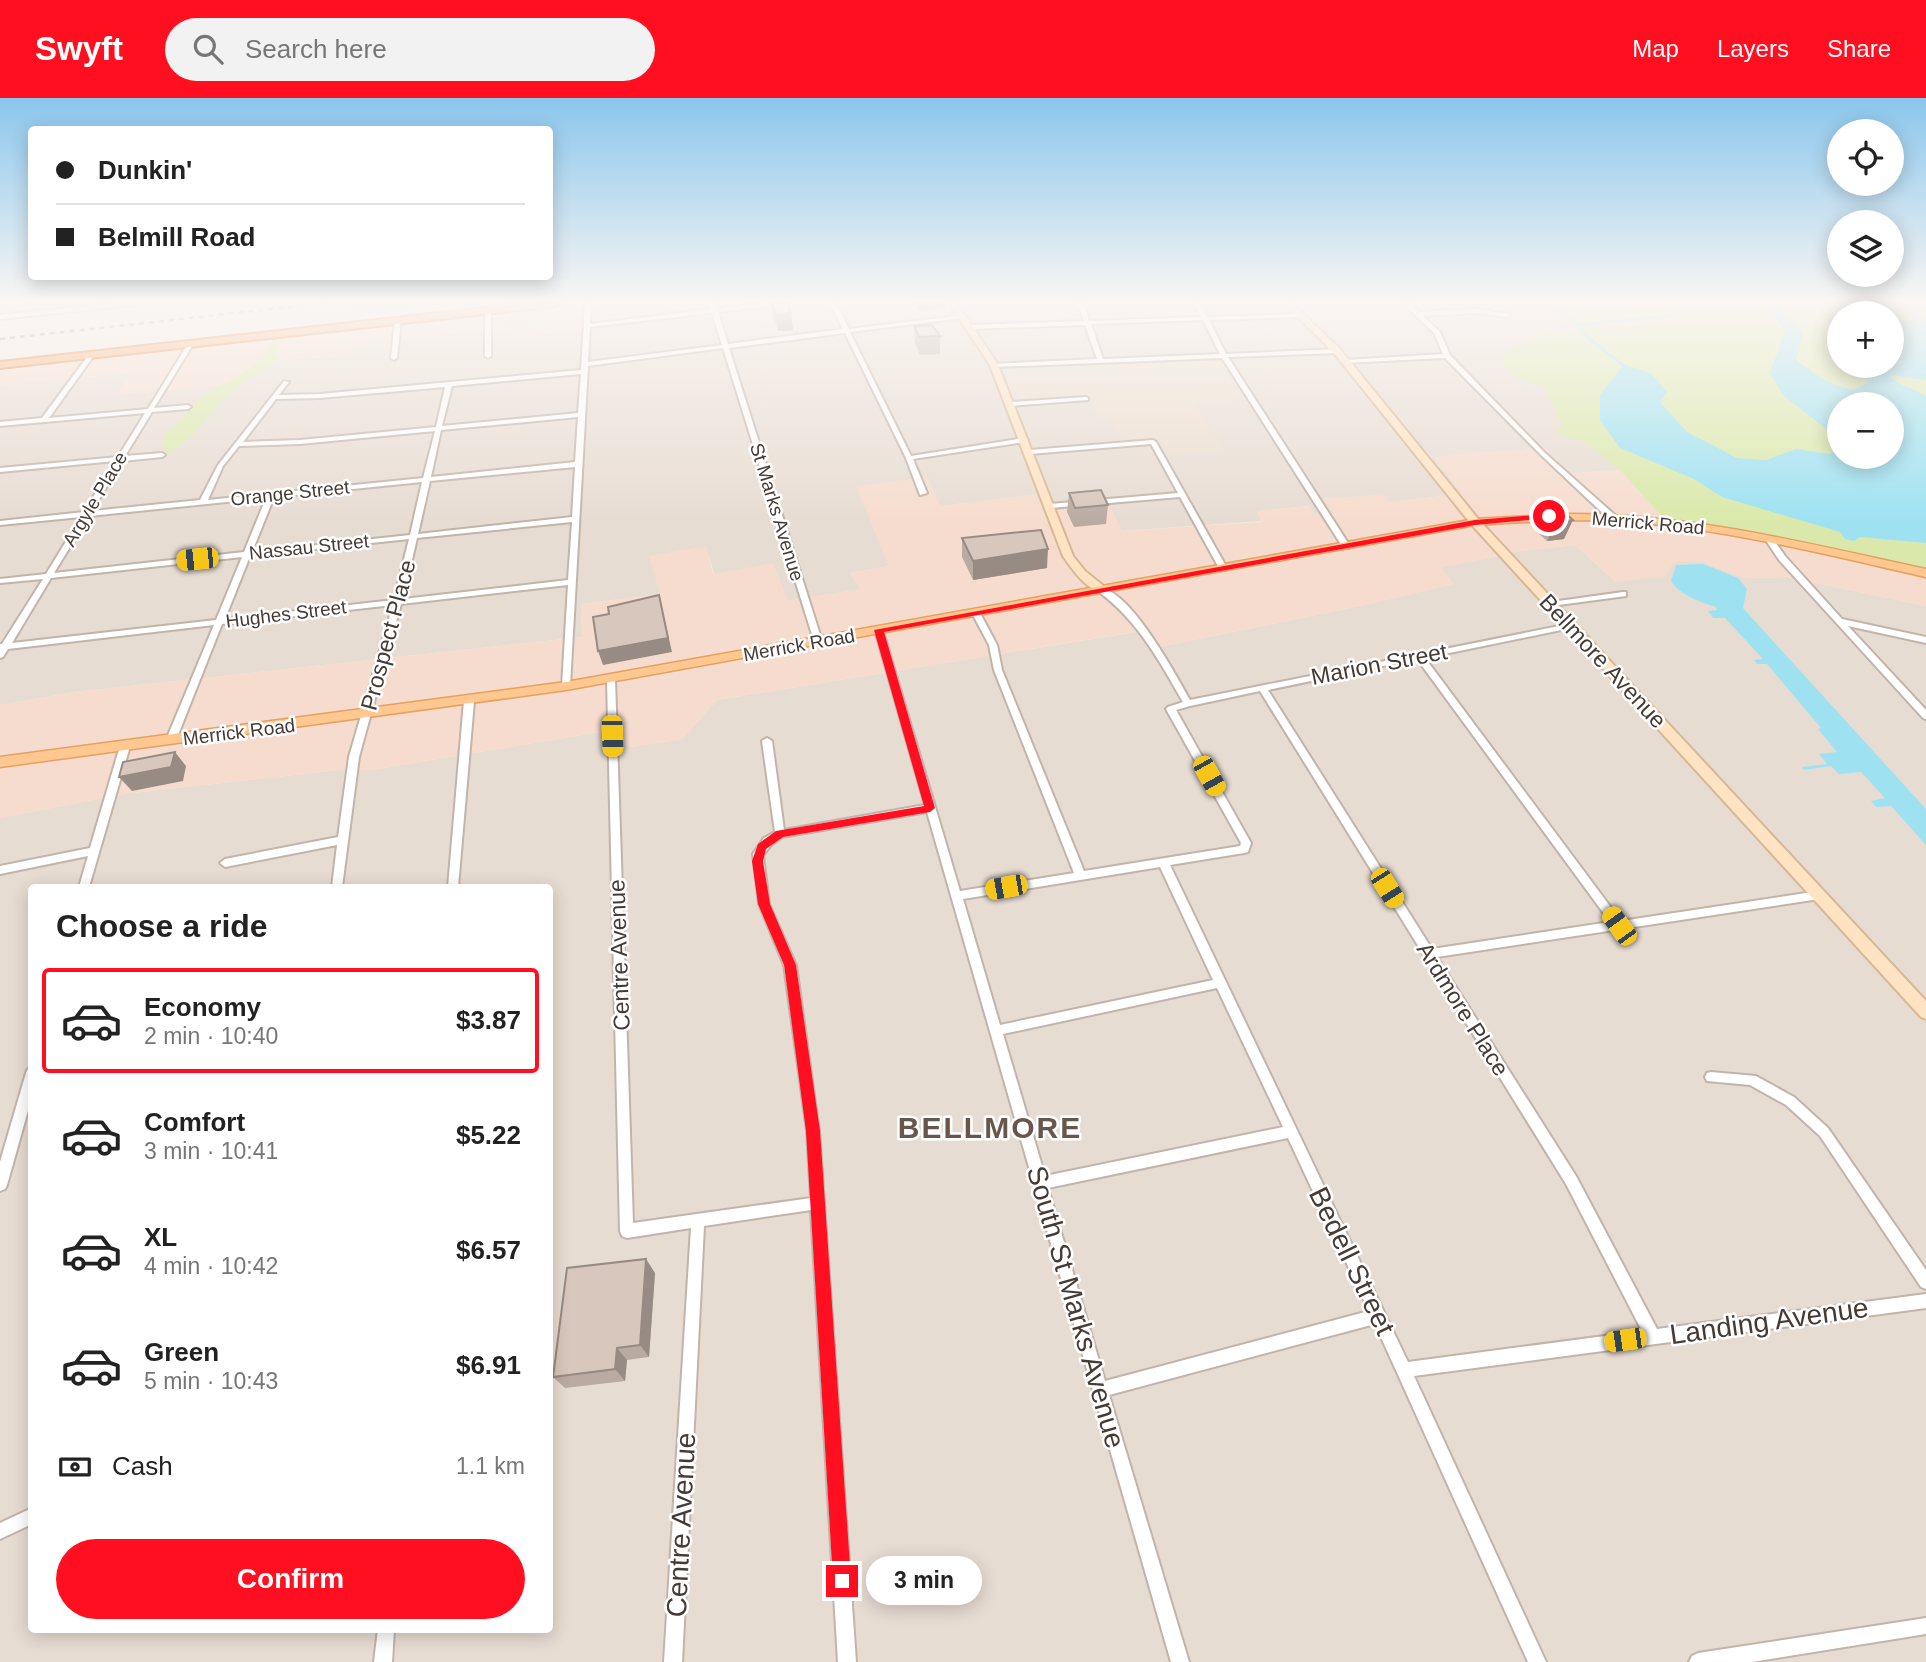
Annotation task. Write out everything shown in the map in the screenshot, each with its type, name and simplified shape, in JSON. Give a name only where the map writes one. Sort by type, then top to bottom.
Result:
[{"type":"main road","name":"Merrick Road","points":[[0,762],[368,715],[611,679],[1475,522],[1549,516],[1664,522],[1769,539],[1926,573]]},
{"type":"street","points":[[44,420],[76,376]]},
{"type":"street","name":"Argyle Place","points":[[2,649],[170,376]]},
{"type":"street","points":[[276,397],[320,396],[517,376]]},
{"type":"street","points":[[566,686],[584,376]]},
{"type":"street","name":"St Marks Avenue","points":[[734,376],[818,641]]},
{"type":"street","points":[[868,376],[909,458],[923,493]]},
{"type":"street","points":[[956,896],[1244,849],[1246,843],[1171,709],[1188,703],[1145,629],[1119,601],[1080,573],[1068,556],[999,376]]},
{"type":"street","points":[[1237,376],[1346,545]]},
{"type":"street","name":"Bellmore Avenue","points":[[1357,376],[1475,522],[1926,1012]]},
{"type":"street","points":[[1467,376],[1543,454],[1614,518]]},
{"type":"street","points":[[203,502],[220,466],[286,382]]},
{"type":"street","name":"Prospect Place","points":[[338,884],[354,757],[398,601],[449,384]]},
{"type":"street","points":[[1011,404],[1086,399]]},
{"type":"street","points":[[0,424],[188,407]]},
{"type":"street","points":[[239,444],[300,442],[582,415]]},
{"type":"street","points":[[909,458],[1025,440]]},
{"type":"street","points":[[1030,452],[1153,442],[1223,568]]},
{"type":"street","points":[[0,470],[162,455]]},
{"type":"street","name":"Orange Street","points":[[0,523],[579,464]]},
{"type":"street","points":[[171,740],[271,495]]},
{"type":"street","points":[[1050,506],[1182,495]]},
{"type":"street","name":"Nassau Street","points":[[0,581],[576,519]]},
{"type":"street","points":[[1769,539],[1782,558],[1926,716]]},
{"type":"street","name":"Hughes Street","points":[[2,649],[572,582]]},
{"type":"street","points":[[1551,604],[1623,594]]},
{"type":"street","points":[[976,612],[993,645],[998,670],[1080,874]]},
{"type":"street","points":[[1839,621],[1926,640]]},
{"type":"street","name":"Marion Street","points":[[1188,703],[1571,625]]},
{"type":"street","name":"South St Marks Avenue","points":[[879,630],[1180,1662]]},
{"type":"street","points":[[1419,656],[1619,926]]},
{"type":"street","name":"Centre Avenue","points":[[611,679],[627,1231],[698,1220],[673,1662]]},
{"type":"street","name":"Ardmore Place","points":[[1262,688],[1571,1180],[1653,1337]]},
{"type":"street","points":[[453,884],[469,701]]},
{"type":"street","points":[[767,741],[780,834]]},
{"type":"street","points":[[85,884],[125,746]]},
{"type":"street","points":[[847,1662],[813,1131],[790,965],[764,904],[757,861],[761,847],[780,834],[930,808]]},
{"type":"street","points":[[225,863],[344,840]]},
{"type":"street","points":[[0,870],[94,851]]},
{"type":"street","name":"Bedell Street","points":[[1163,861],[1404,1370],[1537,1662]]},
{"type":"street","points":[[1429,954],[1819,895]]},
{"type":"street","points":[[995,1031],[1220,983]]},
{"type":"street","points":[[1711,1077],[1752,1080],[1790,1101],[1824,1132],[1926,1282]]},
{"type":"street","points":[[0,1185],[28,1087]]},
{"type":"street","points":[[1040,1183],[1289,1132]]},
{"type":"street","points":[[698,1220],[818,1202]]},
{"type":"street","name":"Landing Avenue","points":[[1404,1370],[1926,1301]]},
{"type":"street","points":[[1100,1390],[1378,1316]]},
{"type":"street","points":[[0,1531],[28,1518]]},
{"type":"street","points":[[1698,1662],[1926,1626]]},
{"type":"street","points":[[383,1662],[386,1633]]},
{"type":"shaded area","points":[[0,376],[98,376],[0,385]]},
{"type":"shaded area","points":[[99,376],[130,376],[119,395],[202,376],[1597,376],[1614,463],[1620,470],[1571,473],[1543,447],[1436,458],[1462,494],[1388,502],[1324,498],[1334,513],[1315,514],[1309,506],[1257,511],[1263,521],[1121,531],[1110,506],[1054,511],[1038,494],[940,506],[857,486],[889,566],[850,573],[861,589],[788,601],[715,575],[705,546],[660,594],[581,604],[582,637],[74,692],[0,705],[0,385]]},
{"type":"shaded area","points":[[129,376],[249,376],[237,384],[118,395]]},
{"type":"shaded area","points":[[1008,376],[1229,376],[1243,399],[1195,403],[1224,450],[1170,454],[1161,438],[1121,440],[1110,420],[1100,420],[1087,395],[1017,399]]},
{"type":"shaded area","points":[[1543,447],[1571,473],[1620,470],[1662,517],[1762,534],[1926,571],[1926,606],[1788,577],[1744,578],[1703,562],[1674,562],[1665,576],[1616,582],[1575,545],[1503,553],[1505,555],[1441,567],[1454,584],[1159,647],[1147,630],[717,700],[682,739],[631,747],[600,732],[371,770],[340,770],[123,794],[0,818],[0,705],[74,692],[582,637],[581,604],[660,594],[649,556],[706,546],[713,574],[773,563],[788,601],[860,589],[850,573],[889,566],[856,486],[928,477],[940,506],[1038,494],[1054,510],[1110,506],[1122,531],[1262,522],[1256,511],[1309,506],[1315,514],[1333,513],[1323,499],[1383,494],[1388,502],[1461,494],[1435,457]]},
{"type":"shaded area","points":[[1575,545],[1616,582],[1674,562],[1703,562],[1744,578],[1788,577],[1926,606],[1926,1662],[0,1662],[0,818],[123,794],[340,770],[371,770],[600,732],[631,747],[682,739],[717,700],[1148,630],[1159,647],[1453,584],[1440,567],[1504,555],[1502,553]]},
{"type":"green space","points":[[236,376],[254,376],[224,400],[186,440],[164,456],[168,449],[162,449],[166,431],[171,430],[212,390]]},
{"type":"green space","points":[[1514,376],[1926,376],[1926,571],[1762,534],[1662,517],[1619,469],[1582,440],[1571,439],[1555,432],[1563,427],[1544,387]]},
{"type":"water","points":[[1615,376],[1654,376],[1667,392],[1660,402],[1687,432],[1737,458],[1766,460],[1796,449],[1827,454],[1827,469],[1904,469],[1904,392],[1827,392],[1827,430],[1784,396],[1772,376],[1819,376],[1827,382],[1852,390],[1868,383],[1864,378],[1892,378],[1926,397],[1926,543],[1860,537],[1854,541],[1845,539],[1840,532],[1722,497],[1694,479],[1620,448],[1600,420],[1600,395]]},
{"type":"water","points":[[1904,376],[1926,376],[1926,380],[1904,377]]},
{"type":"water","points":[[1703,564],[1738,578],[1747,589],[1743,608],[1926,809],[1926,845],[1891,806],[1876,807],[1871,801],[1885,798],[1861,772],[1839,774],[1831,766],[1803,770],[1802,767],[1827,764],[1819,754],[1837,752],[1818,729],[1821,728],[1767,664],[1757,664],[1754,660],[1763,659],[1725,618],[1713,618],[1708,611],[1717,610],[1716,607],[1685,594],[1671,581],[1676,565]]},
{"type":"building","points":[[1101,490],[1108,505],[1075,508],[1069,493]]},
{"type":"building","points":[[1563,511],[1573,520],[1556,522],[1546,513]]},
{"type":"building","points":[[1041,530],[1048,549],[973,561],[962,538]]},
{"type":"building","points":[[659,595],[668,638],[598,651],[593,617],[609,614],[608,607]]},
{"type":"building","points":[[175,752],[171,767],[119,777],[123,762]]},
{"type":"building","points":[[646,1259],[640,1345],[617,1348],[615,1369],[553,1377],[567,1268]]},
{"type":"district","name":"BELLMORE","points":[[990,1127]]},
{"type":"route","points":[[842,1581],[813,1131],[790,965],[787,952],[764,904],[757,861],[761,847],[780,834],[930,808],[879,630],[1475,522],[1549,516]]}]
